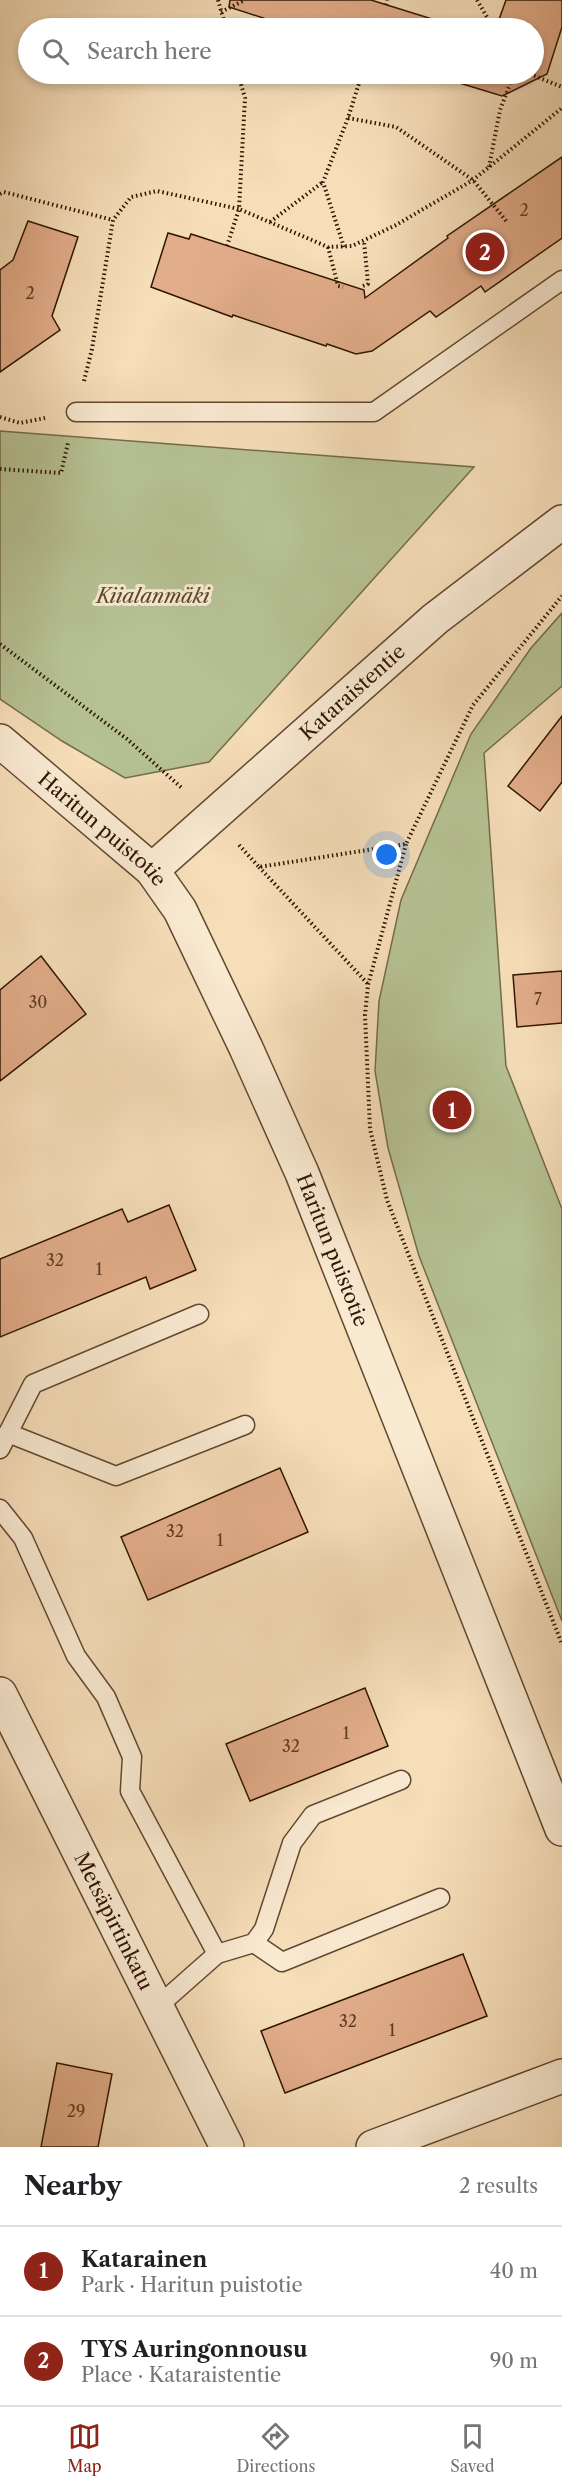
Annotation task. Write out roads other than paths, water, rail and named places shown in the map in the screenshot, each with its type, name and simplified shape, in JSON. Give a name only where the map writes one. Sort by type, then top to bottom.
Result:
[{"type":"street","name":"Kataraistentie","points":[[152,870],[435,619],[562,522]]},
{"type":"street","name":"Haritun puistotie","points":[[0,741],[152,870],[180,910],[246,1048],[302,1173],[562,1828]]},
{"type":"street","name":"Metsäpirtinkatu","points":[[0,1694],[227,2147]]},
{"type":"street","points":[[373,2147],[562,2076]]},
{"type":"lane","points":[[75,412],[374,412],[562,280]]},
{"type":"lane","points":[[199,1314],[33,1384],[4,1441],[116,1476],[245,1425]]},
{"type":"lane","points":[[0,1509],[23,1538],[76,1656],[106,1697],[132,1757],[130,1791],[216,1954]]},
{"type":"lane","points":[[157,2007],[216,1954],[254,1943],[264,1929],[292,1843],[314,1815],[401,1780]]},
{"type":"lane","points":[[254,1943],[282,1962],[440,1898]]},
{"type":"place","name":"TYS Auringonnousu","points":[[485,252]]},
{"type":"place","name":"Katarainen","points":[[452,1110]]},
{"type":"park label","name":"Kiialanmäki","points":[[153,596]]}]
